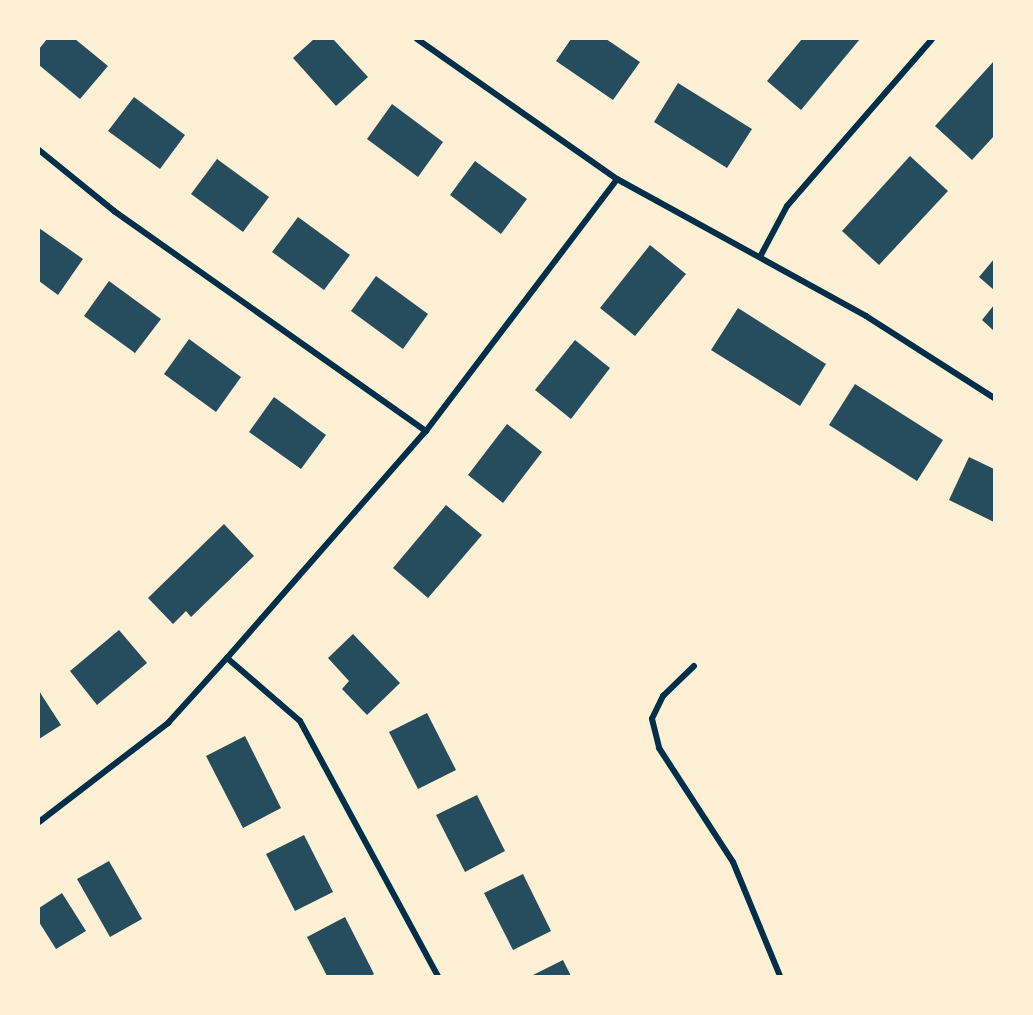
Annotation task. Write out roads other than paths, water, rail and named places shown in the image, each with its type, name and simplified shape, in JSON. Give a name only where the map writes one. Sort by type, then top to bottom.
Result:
[{"type":"street","points":[[417,39],[617,179],[761,255],[994,398]]},
{"type":"street","points":[[761,255],[787,206],[932,39]]},
{"type":"street","points":[[39,150],[114,212],[426,431]]},
{"type":"street","points":[[39,822],[168,723],[227,658],[426,431],[617,179]]},
{"type":"street","points":[[227,658],[300,721],[438,976]]},
{"type":"street","points":[[694,666],[663,696],[652,719],[659,748],[733,862],[772,951],[780,976]]}]
